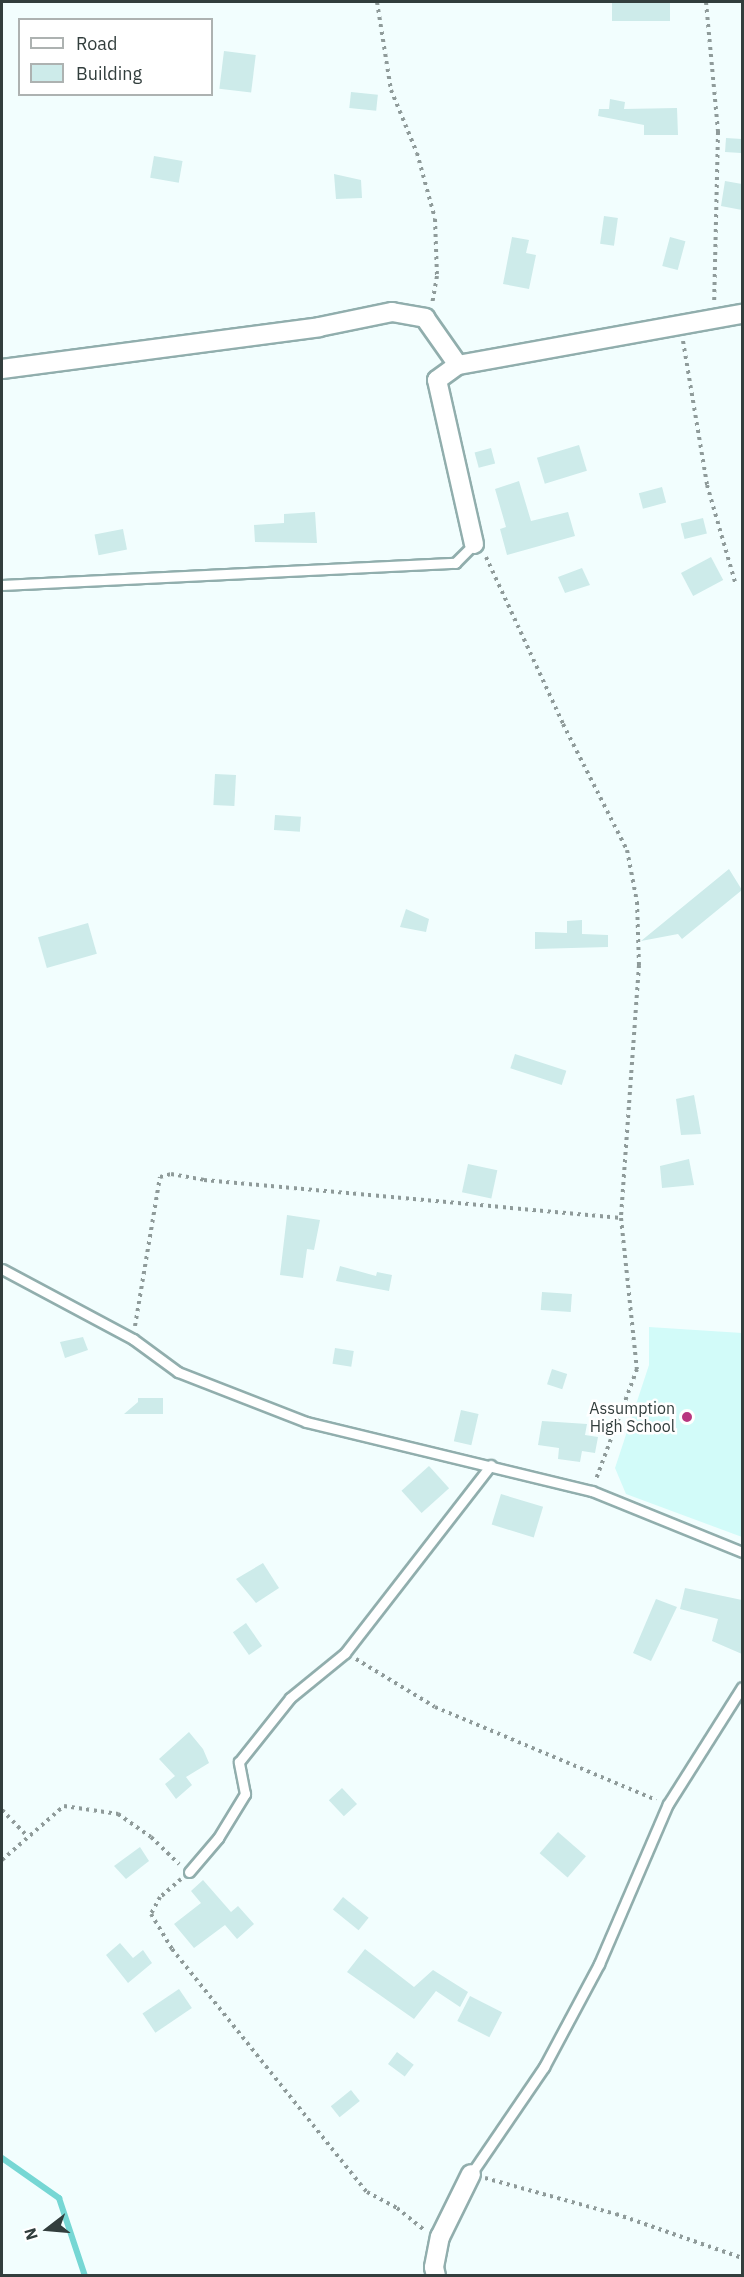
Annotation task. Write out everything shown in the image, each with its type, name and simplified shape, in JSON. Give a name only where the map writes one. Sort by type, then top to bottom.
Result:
[{"type":"street","points":[[2,369],[319,327],[392,312],[425,318],[458,365]]},
{"type":"street","points":[[474,544],[437,380],[458,365],[680,322],[742,314]]},
{"type":"street","points":[[436,2276],[434,2267],[440,2243],[471,2174]]},
{"type":"lane","points":[[2,585],[455,563],[474,544]]},
{"type":"lane","points":[[2,1269],[133,1339],[178,1372],[306,1422],[592,1491],[742,1552]]},
{"type":"lane","points":[[189,1872],[218,1838],[245,1794],[239,1762],[290,1698],[345,1653],[491,1465]]},
{"type":"lane","points":[[471,2174],[550,2057],[599,1964],[668,1804],[742,1687]]},
{"type":"path","points":[[377,2],[391,90],[417,153],[435,219],[436,298],[425,318]]},
{"type":"path","points":[[706,2],[718,132],[714,317]]},
{"type":"path","points":[[680,322],[707,485],[735,582]]},
{"type":"path","points":[[474,544],[489,561],[563,724],[627,849],[637,902],[639,965],[621,1218],[637,1369],[592,1491]]},
{"type":"path","points":[[133,1339],[160,1177],[171,1174],[621,1218]]},
{"type":"path","points":[[345,1653],[435,1707],[668,1804]]},
{"type":"path","points":[[2,1860],[26,1835],[64,1806],[118,1814],[151,1837],[189,1872],[160,1897],[152,1914],[172,1949],[367,2192],[397,2208],[440,2243]]},
{"type":"path","points":[[2,1810],[26,1835]]},
{"type":"path","points":[[471,2174],[616,2214],[742,2258]]},
{"type":"shaded area","name":"Assumption High School","points":[[649,1327],[742,1333],[742,1537],[626,1494],[615,1468],[649,1365]]},
{"type":"building","points":[[612,2],[670,2],[670,21],[612,21]]},
{"type":"building","points":[[224,51],[256,55],[251,93],[219,89]]},
{"type":"building","points":[[351,92],[378,95],[376,111],[349,108]]},
{"type":"building","points":[[610,99],[625,102],[624,109],[677,108],[678,135],[644,135],[644,125],[598,116],[599,109],[609,109]]},
{"type":"building","points":[[726,138],[742,139],[741,153],[725,152]]},
{"type":"building","points":[[154,156],[183,161],[179,183],[150,178]]},
{"type":"building","points":[[334,174],[361,180],[362,198],[336,199]]},
{"type":"building","points":[[725,181],[742,184],[742,210],[721,206]]},
{"type":"building","points":[[604,216],[618,218],[614,246],[600,244]]},
{"type":"building","points":[[512,237],[529,240],[526,253],[536,255],[529,289],[503,284]]},
{"type":"building","points":[[670,237],[685,241],[678,270],[662,266]]},
{"type":"building","points":[[579,445],[587,471],[545,484],[537,458]]},
{"type":"building","points":[[491,448],[495,463],[479,468],[475,452]]},
{"type":"building","points":[[519,481],[531,521],[568,512],[575,536],[507,555],[500,529],[506,527],[495,489]]},
{"type":"building","points":[[662,487],[666,502],[643,509],[639,493]]},
{"type":"building","points":[[315,512],[317,543],[255,542],[254,525],[284,523],[284,514]]},
{"type":"building","points":[[703,518],[707,534],[685,539],[681,524]]},
{"type":"building","points":[[123,529],[127,550],[99,555],[95,535]]},
{"type":"building","points":[[711,557],[723,580],[693,596],[681,573]]},
{"type":"building","points":[[582,568],[590,585],[565,593],[558,577]]},
{"type":"building","points":[[215,774],[236,775],[234,806],[213,805]]},
{"type":"building","points":[[275,815],[301,817],[300,832],[274,830]]},
{"type":"building","points":[[729,869],[742,890],[682,939],[678,934],[641,941]]},
{"type":"building","points":[[406,909],[429,919],[426,932],[400,927]]},
{"type":"building","points":[[582,920],[582,934],[608,935],[608,947],[535,949],[535,932],[567,933],[567,921]]},
{"type":"building","points":[[88,923],[97,954],[47,968],[38,937]]},
{"type":"building","points":[[515,1054],[566,1071],[562,1085],[510,1068]]},
{"type":"building","points":[[694,1095],[701,1134],[681,1135],[676,1099]]},
{"type":"building","points":[[689,1159],[694,1185],[662,1188],[660,1166]]},
{"type":"building","points":[[468,1164],[497,1170],[491,1199],[462,1192]]},
{"type":"building","points":[[287,1215],[320,1220],[314,1250],[307,1249],[303,1278],[280,1275]]},
{"type":"building","points":[[340,1266],[376,1276],[377,1272],[392,1275],[389,1291],[336,1281]]},
{"type":"building","points":[[542,1292],[572,1294],[571,1312],[541,1310]]},
{"type":"building","points":[[83,1337],[88,1350],[65,1358],[60,1342]]},
{"type":"building","points":[[335,1348],[354,1351],[351,1367],[332,1364]]},
{"type":"building","points":[[552,1369],[567,1374],[562,1389],[547,1384]]},
{"type":"building","points":[[138,1398],[163,1398],[163,1414],[124,1414],[138,1402]]},
{"type":"building","points":[[461,1410],[479,1414],[471,1445],[454,1441]]},
{"type":"building","points":[[542,1421],[587,1424],[585,1435],[598,1437],[595,1453],[582,1451],[580,1462],[558,1459],[559,1448],[538,1445]]},
{"type":"building","points":[[429,1466],[449,1488],[422,1513],[402,1491]]},
{"type":"building","points":[[501,1494],[543,1507],[534,1537],[492,1525]]},
{"type":"building","points":[[263,1563],[279,1588],[256,1603],[236,1579]]},
{"type":"building","points":[[685,1588],[742,1600],[742,1654],[712,1641],[718,1619],[680,1609]]},
{"type":"building","points":[[656,1599],[677,1607],[651,1661],[633,1653]]},
{"type":"building","points":[[246,1623],[262,1646],[249,1655],[233,1632]]},
{"type":"building","points":[[189,1732],[203,1749],[209,1763],[186,1777],[192,1785],[176,1799],[165,1784],[175,1776],[159,1759]]},
{"type":"building","points":[[342,1788],[357,1804],[344,1816],[329,1800]]},
{"type":"building","points":[[558,1832],[586,1856],[568,1877],[540,1853]]},
{"type":"building","points":[[140,1847],[149,1861],[126,1879],[114,1866]]},
{"type":"building","points":[[203,1880],[231,1912],[238,1906],[254,1924],[237,1939],[225,1925],[194,1948],[174,1924],[201,1903],[191,1891]]},
{"type":"building","points":[[343,1897],[369,1918],[359,1930],[333,1909]]},
{"type":"building","points":[[120,1943],[133,1958],[143,1950],[152,1963],[128,1983],[106,1955]]},
{"type":"building","points":[[365,1949],[414,1987],[433,1970],[468,1992],[460,2007],[436,1991],[414,2019],[347,1972]]},
{"type":"building","points":[[179,1989],[192,2008],[155,2033],[143,2014]]},
{"type":"building","points":[[470,1996],[502,2012],[489,2037],[457,2021]]},
{"type":"building","points":[[397,2052],[414,2065],[405,2077],[388,2064]]},
{"type":"building","points":[[351,2090],[360,2101],[340,2117],[331,2106]]},
{"type":"waterway","points":[[2,2158],[59,2198],[85,2276]]},
{"type":"place","name":"Assumption High School","points":[[687,1417]]}]
